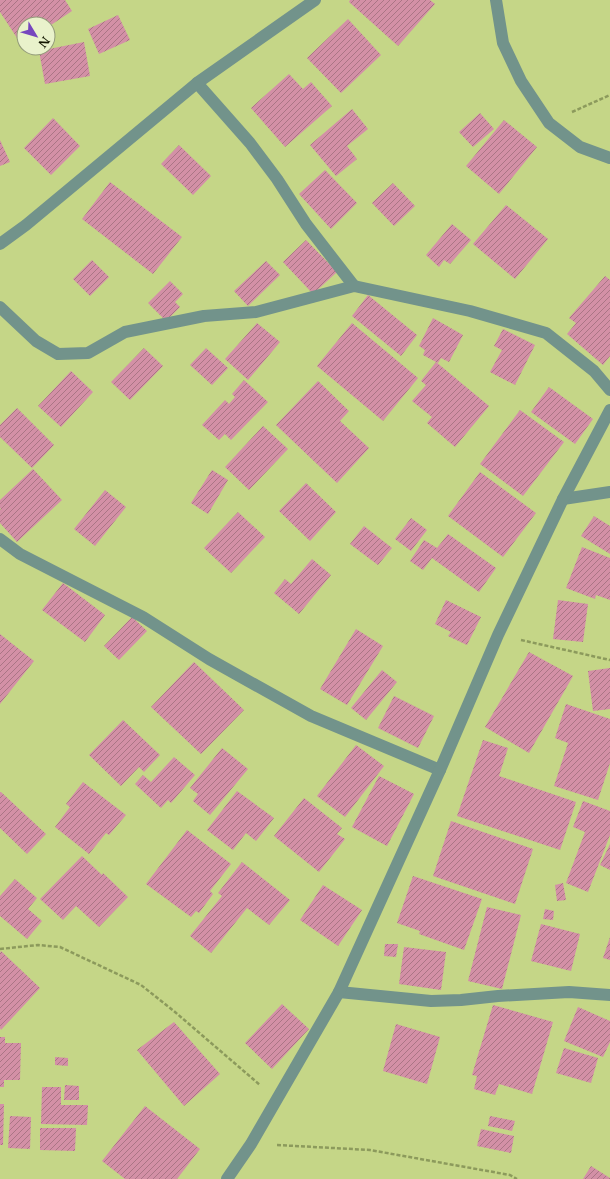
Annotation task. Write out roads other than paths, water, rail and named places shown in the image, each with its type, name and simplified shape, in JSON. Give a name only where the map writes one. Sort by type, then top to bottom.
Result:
[{"type":"street","points":[[496,0],[503,43],[521,81],[549,123],[580,147],[610,158]]},
{"type":"street","points":[[0,244],[26,225],[197,83],[313,1]]},
{"type":"street","points":[[197,83],[250,143],[277,179],[306,224],[354,286]]},
{"type":"street","points":[[0,307],[36,341],[58,354],[88,353],[125,332],[204,316],[256,312],[354,286],[470,311],[546,333],[594,371],[610,390]]},
{"type":"street","points":[[227,1179],[277,1099],[339,992],[440,770],[498,635],[562,499],[610,410]]},
{"type":"street","points":[[562,499],[610,492]]},
{"type":"street","points":[[0,539],[20,554],[143,617],[221,666],[311,716],[440,770]]},
{"type":"street","points":[[339,992],[431,1001],[570,992],[610,995]]}]
